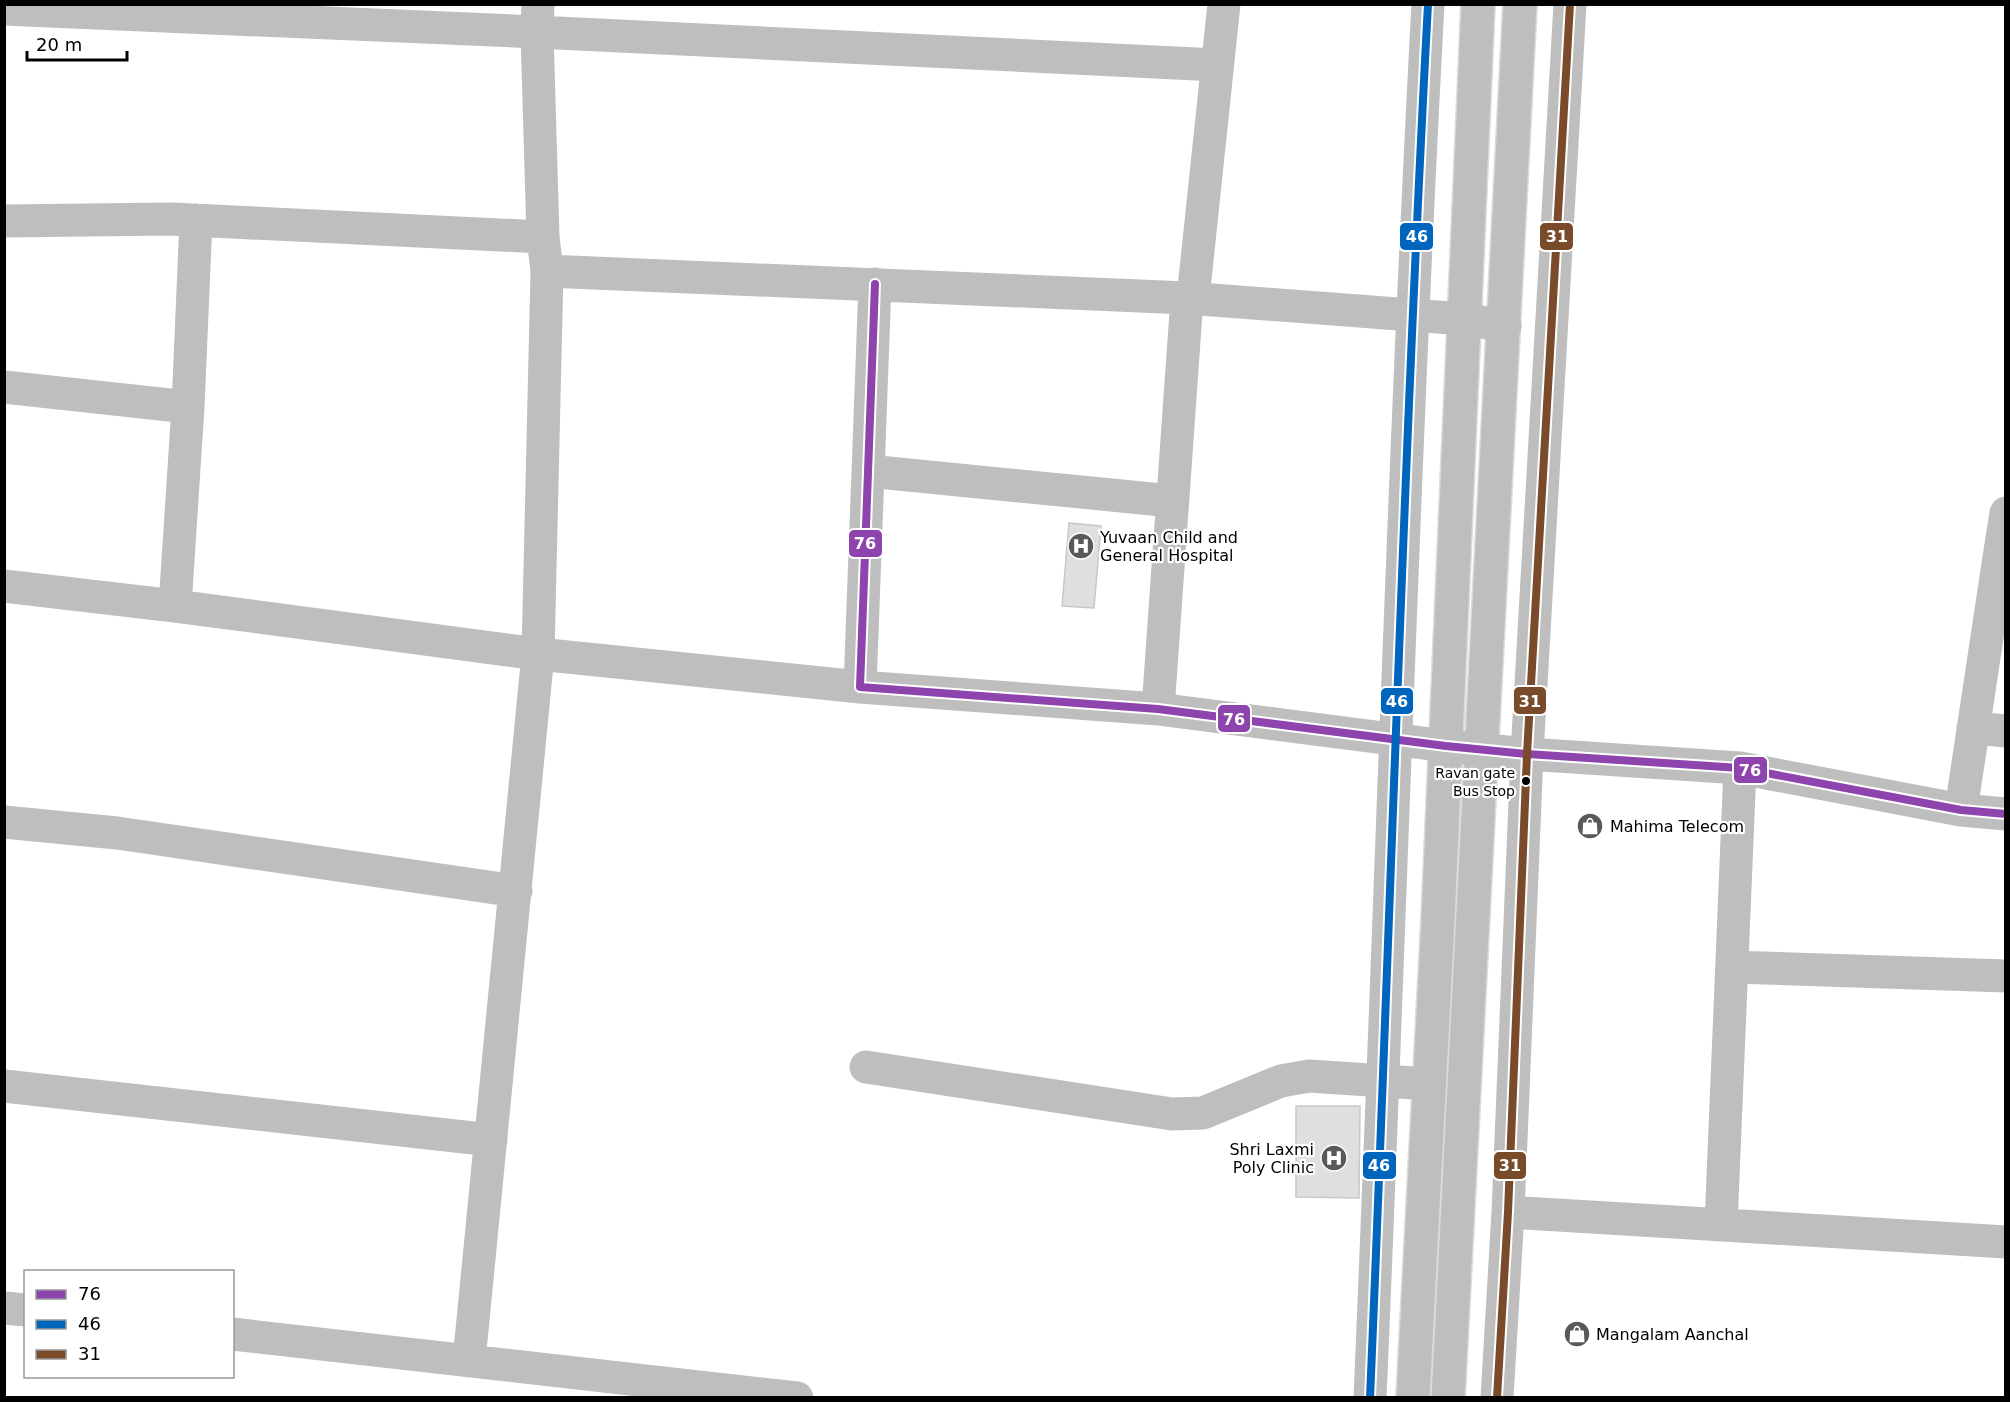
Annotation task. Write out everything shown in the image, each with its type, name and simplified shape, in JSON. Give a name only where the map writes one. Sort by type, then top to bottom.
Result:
[{"type":"street","points":[[1158,709],[1172,501],[1190,298],[1224,4]]},
{"type":"street","points":[[1370,1398],[1384,1081],[1411,315],[1428,4]]},
{"type":"street","points":[[1413,1398],[1446,746],[1478,4]]},
{"type":"street","points":[[1448,1398],[1520,4]]},
{"type":"street","points":[[1497,1398],[1508,1212],[1527,754],[1570,4]]},
{"type":"street","points":[[4,9],[538,18],[1218,65]]},
{"type":"street","points":[[469,1361],[538,654],[547,271],[543,237],[538,18]]},
{"type":"street","points":[[4,220],[196,220],[543,237]]},
{"type":"street","points":[[175,606],[188,407],[196,220]]},
{"type":"street","points":[[547,271],[1190,298],[1464,319],[1505,326]]},
{"type":"street","points":[[860,687],[875,284]]},
{"type":"street","points":[[4,387],[188,407]]},
{"type":"street","points":[[868,471],[1172,501]]},
{"type":"street","points":[[1961,810],[2003,551],[2006,513]]},
{"type":"street","points":[[4,586],[538,654],[860,687],[1158,709],[1483,750],[1740,768],[1961,810],[2006,814]]},
{"type":"street","points":[[1973,728],[2006,731]]},
{"type":"street","points":[[1721,1225],[1740,768]]},
{"type":"street","points":[[4,822],[117,833],[516,891]]},
{"type":"street","points":[[1732,967],[2006,976]]},
{"type":"street","points":[[866,1067],[1172,1114],[1203,1113],[1281,1081],[1309,1076],[1429,1084]]},
{"type":"street","points":[[4,1086],[491,1140]]},
{"type":"street","points":[[1508,1212],[2006,1242]]},
{"type":"street","points":[[4,1308],[24,1310]]},
{"type":"street","points":[[234,1334],[469,1361],[630,1389],[797,1398]]},
{"type":"building","points":[[1069,523],[1101,526],[1094,608],[1062,606]]},
{"type":"building","points":[[1296,1106],[1360,1106],[1359,1198],[1296,1197]]},
{"type":"transit line","name":"46","points":[[1370,1398],[1404,527],[1428,4]]},
{"type":"transit line","name":"31","points":[[1497,1398],[1508,1212],[1527,754],[1570,4]]},
{"type":"transit line","name":"76","points":[[875,284],[860,687],[1158,709],[1446,746],[1527,754],[1740,768],[1961,810],[2006,814]]},
{"type":"place","name":"Yuvaan Child and General Hospital","points":[[1081,546]]},
{"type":"place","name":"Ravan gate Bus Stop","points":[[1526,781]]},
{"type":"place","name":"Mahima Telecom","points":[[1590,826]]},
{"type":"place","name":"Shri Laxmi Poly Clinic","points":[[1334,1158]]},
{"type":"place","name":"Mangalam Aanchal","points":[[1577,1334]]}]
